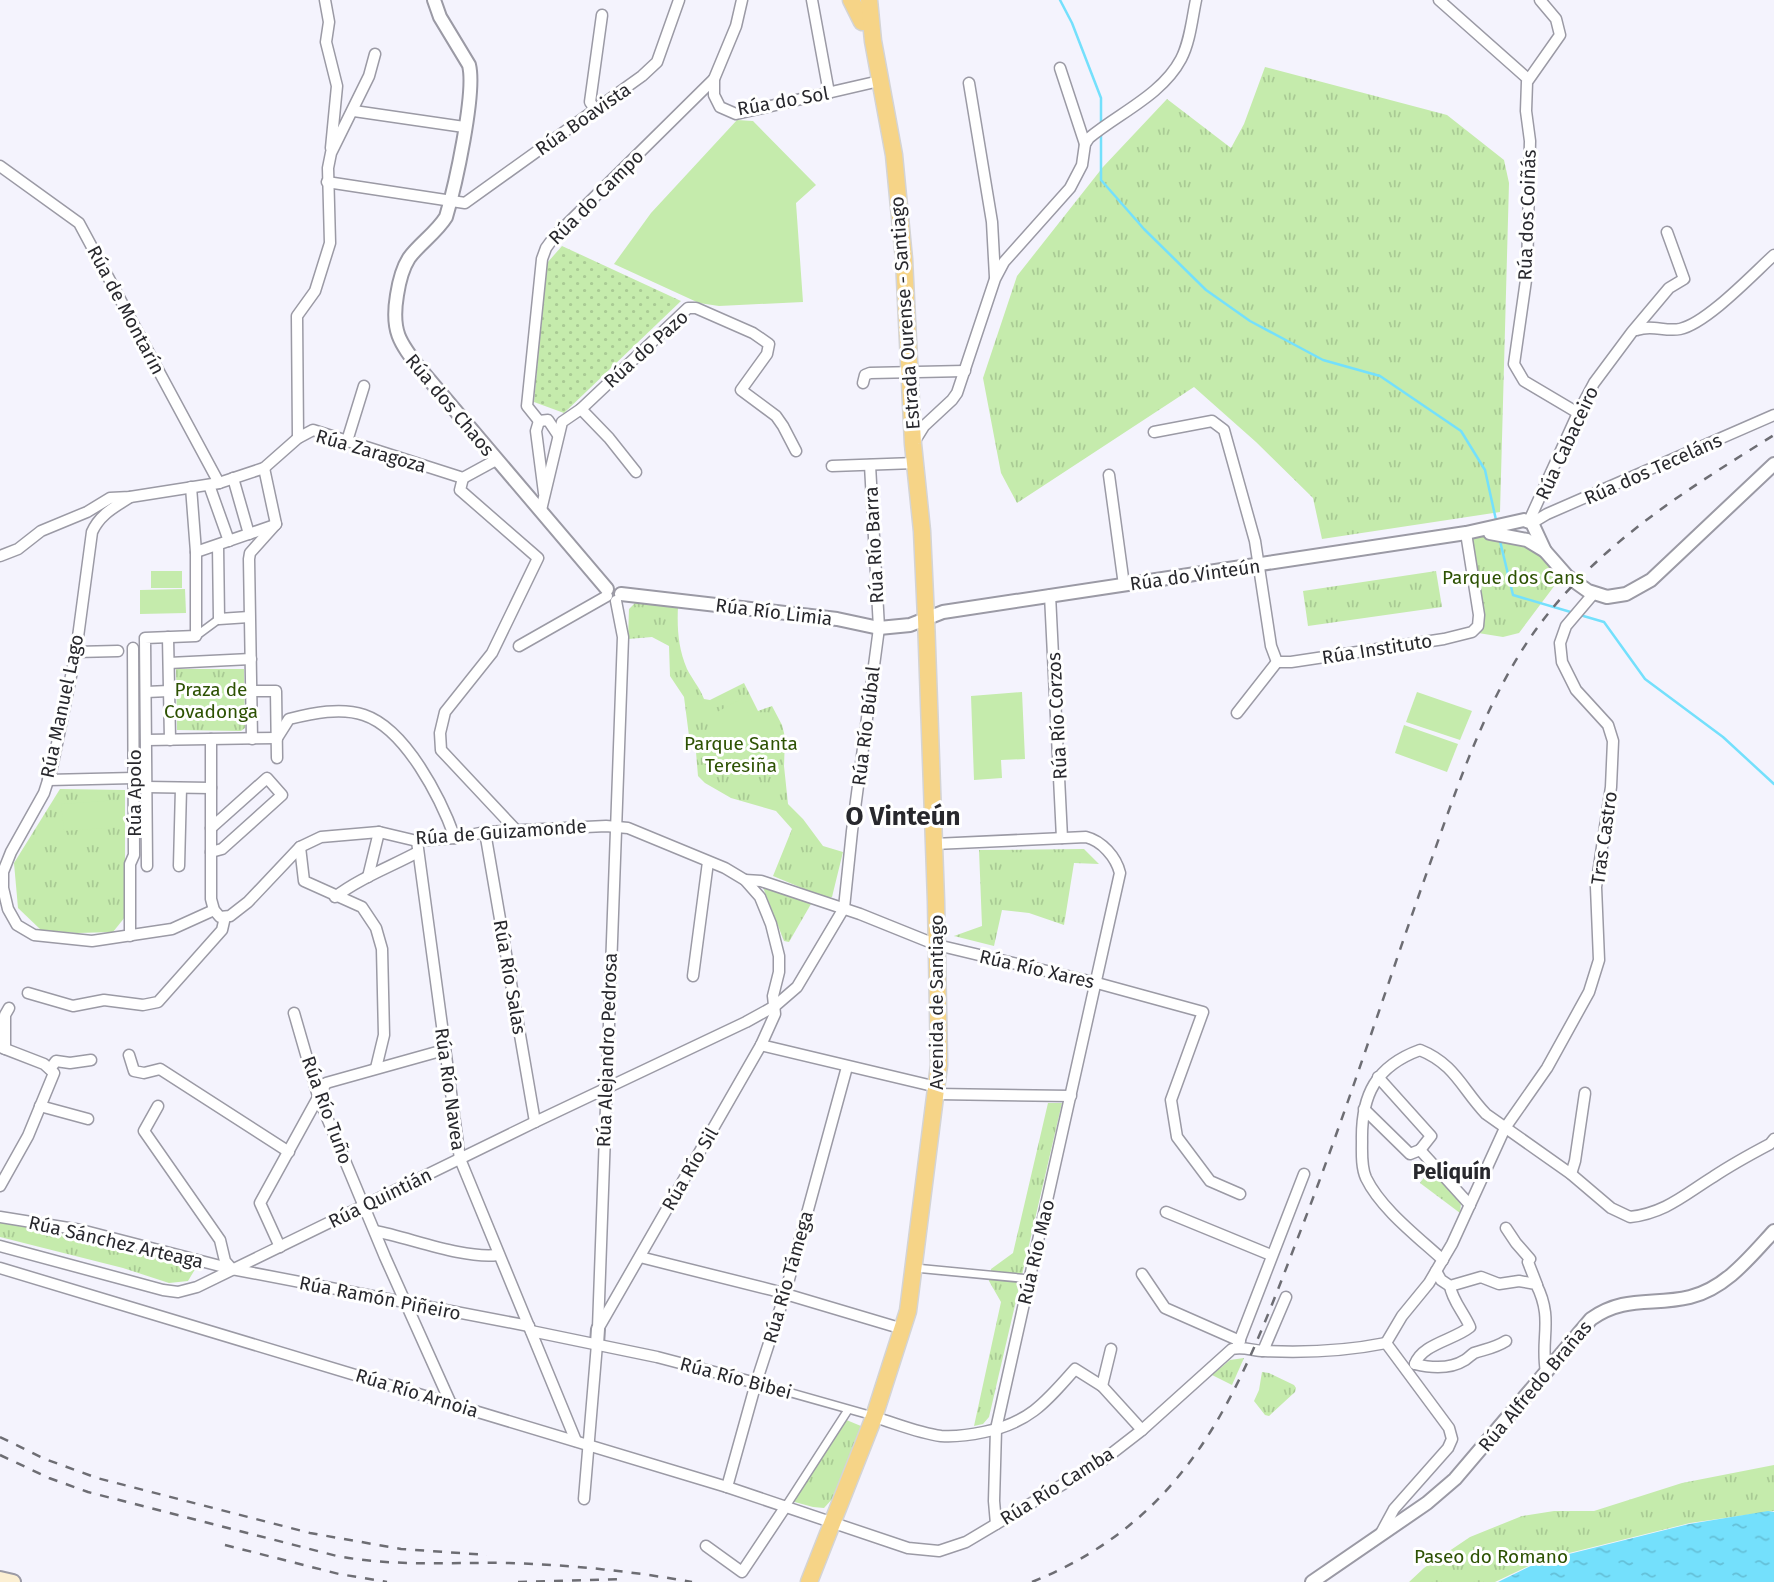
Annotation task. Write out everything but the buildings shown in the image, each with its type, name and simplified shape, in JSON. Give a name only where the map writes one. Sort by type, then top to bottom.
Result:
[{"type":"highway","points":[[851,0],[867,24]]},
{"type":"highway","name":"Estrada Ourense - Santiago","points":[[865,0],[875,82],[896,181]]},
{"type":"highway","name":"Estrada Ourense - Santiago","points":[[867,24],[894,155],[904,259],[913,444]]},
{"type":"highway","name":"Avenida de Santiago","points":[[809,1582],[874,1417],[912,1297],[937,1091],[937,945],[926,618],[922,531],[913,444]]},
{"type":"main road","points":[[0,1579],[12,1582]]},
{"type":"street","name":"Rúa dos Chaos","points":[[434,0],[440,16],[469,65],[471,83],[446,217],[439,228],[418,248],[403,270],[394,323],[404,348],[496,460],[613,595]]},
{"type":"street","name":"Rúa Boavista","points":[[450,202],[465,204],[642,76],[657,62],[679,0]]},
{"type":"street","name":"Rúa do Sol","points":[[742,0],[736,26],[714,79],[714,95],[720,107],[736,114],[875,82]]},
{"type":"street","points":[[812,0],[829,93]]},
{"type":"street","points":[[1085,144],[1096,132],[1146,97],[1174,69],[1185,49],[1196,0]]},
{"type":"street","points":[[1439,0],[1528,79],[1560,35],[1556,19],[1540,0]]},
{"type":"street","points":[[298,438],[297,316],[315,291],[330,243],[327,182],[337,86],[326,42],[329,22],[326,1]]},
{"type":"street","points":[[595,109],[590,102],[603,15]]},
{"type":"street","points":[[331,153],[354,111],[375,54]]},
{"type":"street","points":[[913,444],[924,426],[952,400],[961,385],[995,279],[1004,262],[1070,188],[1082,165],[1085,144],[1060,68]]},
{"type":"street","name":"Rúa do Campo","points":[[543,420],[527,406],[542,259],[546,248],[714,79]]},
{"type":"street","name":"Rúa dos Coiñás","points":[[1528,79],[1526,111],[1530,141],[1527,273],[1514,364],[1524,381],[1578,413]]},
{"type":"street","points":[[969,83],[992,222],[995,279]]},
{"type":"street","points":[[354,111],[464,127]]},
{"type":"street","name":"Rúa de Montarín","points":[[0,166],[79,223],[214,484],[229,541]]},
{"type":"street","points":[[327,182],[450,202]]},
{"type":"street","name":"Rúa Cabaceiro","points":[[1526,529],[1594,383],[1669,288],[1684,279],[1667,232]]},
{"type":"street","points":[[1632,332],[1646,326],[1679,329],[1697,321],[1774,255]]},
{"type":"street","name":"Rúa do Pazo","points":[[543,420],[567,418],[581,409],[688,307],[753,333],[769,344],[767,354],[741,390],[776,416],[796,451]]},
{"type":"street","points":[[863,383],[865,375],[870,373],[965,370]]},
{"type":"street","points":[[347,441],[365,386]]},
{"type":"street","points":[[581,409],[636,472]]},
{"type":"street","name":"Rúa dos Teceláns","points":[[1526,529],[1547,514],[1774,415]]},
{"type":"street","points":[[541,510],[559,428],[567,418]]},
{"type":"street","points":[[545,496],[536,431],[543,420],[556,430],[558,438]]},
{"type":"street","points":[[1154,432],[1212,421],[1224,430],[1260,565],[1270,646],[1277,662],[1237,713]]},
{"type":"street","name":"Rúa Zaragoza","points":[[0,556],[18,549],[41,531],[87,512],[110,498],[130,498],[214,484],[264,468],[298,438],[313,430],[463,478]]},
{"type":"street","points":[[496,460],[463,478],[460,490],[538,558],[492,653],[445,712],[440,733],[441,750],[516,830]]},
{"type":"street","name":"Rúa Río Barra","points":[[879,628],[870,465],[915,463]]},
{"type":"street","points":[[1526,529],[1567,576],[1594,593],[1607,597],[1626,594],[1651,580],[1774,464]]},
{"type":"street","points":[[832,466],[870,465]]},
{"type":"street","points":[[264,468],[276,524]]},
{"type":"street","points":[[1109,475],[1124,585]]},
{"type":"street","points":[[233,478],[249,534]]},
{"type":"street","points":[[191,487],[196,552],[196,636]]},
{"type":"street","name":"Rúa Manuel Lago","points":[[130,498],[105,514],[92,532],[76,652],[48,780],[44,793],[10,852],[3,872],[4,910],[17,925],[34,935],[92,941],[172,929],[214,910]]},
{"type":"street","points":[[196,552],[276,524]]},
{"type":"street","points":[[252,739],[250,553],[276,524]]},
{"type":"street","name":"Rúa do Vinteún","points":[[926,618],[943,612],[1050,595],[1466,533],[1526,529]]},
{"type":"street","name":"Rúa Instituto","points":[[1277,662],[1373,650],[1472,632],[1479,626],[1479,615],[1466,533]]},
{"type":"street","points":[[218,545],[219,619]]},
{"type":"street","name":"Tras Castro","points":[[1505,1128],[1547,1069],[1589,992],[1600,960],[1596,887],[1611,787],[1613,741],[1608,725],[1576,690],[1562,662],[1560,643],[1566,626],[1594,593]]},
{"type":"street","points":[[519,646],[613,595]]},
{"type":"street","name":"Rúa Río Limia","points":[[613,595],[837,619],[879,628],[909,625],[926,618]]},
{"type":"street","name":"Rúa Alejandro Pedrosa","points":[[584,1499],[598,1329],[624,637],[613,595]]},
{"type":"street","name":"Rúa Río Corzos","points":[[1050,595],[1062,838]]},
{"type":"street","points":[[147,866],[145,638],[196,636],[219,619],[249,617]]},
{"type":"street","name":"Rúa Río Búbal","points":[[844,908],[879,628]]},
{"type":"street","points":[[168,637],[170,740]]},
{"type":"street","name":"Rúa Apolo","points":[[130,936],[130,864],[134,855],[133,648]]},
{"type":"street","points":[[76,652],[118,651]]},
{"type":"street","points":[[169,663],[251,659]]},
{"type":"street","points":[[145,692],[169,691]]},
{"type":"street","points":[[252,691],[276,691],[277,758]]},
{"type":"street","points":[[276,738],[289,719],[314,713],[347,712],[376,719],[404,746],[433,785],[455,838]]},
{"type":"street","points":[[146,740],[276,738]]},
{"type":"street","points":[[28,993],[73,1006],[104,1000],[143,1005],[158,1002],[222,930],[225,917],[219,917],[211,899],[211,739]]},
{"type":"street","points":[[134,761],[146,761]]},
{"type":"street","points":[[48,780],[134,778]]},
{"type":"street","points":[[211,828],[267,778],[282,795],[222,849],[211,852]]},
{"type":"street","points":[[146,788],[211,788]]},
{"type":"street","points":[[179,866],[181,788]]},
{"type":"street","name":"Rúa de Guizamonde","points":[[225,917],[248,902],[300,847],[321,837],[379,832],[417,846],[485,832],[616,827],[641,832],[745,880]]},
{"type":"street","points":[[369,877],[379,832]]},
{"type":"street","name":"Rúa Río Salas","points":[[485,832],[535,1122]]},
{"type":"street","points":[[934,844],[1062,838]]},
{"type":"street","name":"Rúa Río Mao","points":[[996,1524],[996,1429],[1119,885],[1119,867],[1106,849],[1093,839],[1062,838]]},
{"type":"street","points":[[335,897],[355,882],[369,877],[417,846]]},
{"type":"street","name":"Rúa Río Navea","points":[[417,846],[460,1159],[576,1441]]},
{"type":"street","points":[[300,847],[304,881],[362,907],[376,928],[382,949],[384,1035],[376,1069]]},
{"type":"street","points":[[692,976],[708,862]]},
{"type":"street","points":[[745,880],[760,897],[771,924],[779,956],[774,1001]]},
{"type":"street","name":"Rúa Río Xares","points":[[745,880],[761,881],[844,908],[937,945],[1097,983],[1203,1012],[1171,1100],[1177,1137],[1210,1181],[1240,1194]]},
{"type":"street","name":"Rúa Río Sil","points":[[598,1329],[761,1045],[775,1014],[774,1001],[797,987],[844,908]]},
{"type":"street","name":"Rúa Quintián","points":[[0,1247],[163,1290],[178,1292],[197,1287],[746,1022],[774,1001]]},
{"type":"street","points":[[9,1008],[5,1014],[2,1048],[44,1064],[52,1071]]},
{"type":"street","name":"Rúa Río Tuño","points":[[294,1013],[317,1096],[451,1404]]},
{"type":"street","points":[[761,1045],[937,1091],[1071,1096]]},
{"type":"street","points":[[280,1247],[260,1203],[326,1083],[444,1050]]},
{"type":"street","points":[[1443,1260],[1400,1220],[1366,1177],[1361,1124],[1366,1097],[1378,1077],[1403,1056],[1420,1050],[1429,1054],[1455,1073],[1480,1108],[1571,1174],[1611,1208],[1630,1217],[1640,1216],[1682,1200],[1706,1181],[1770,1144],[1774,1139]]},
{"type":"street","points":[[129,1055],[134,1071],[144,1073],[160,1069],[289,1152]]},
{"type":"street","points":[[0,1186],[28,1136],[56,1061],[70,1063],[91,1060]]},
{"type":"street","name":"Rúa Río Támega","points":[[727,1487],[756,1383],[785,1294],[847,1067]]},
{"type":"street","points":[[1364,1109],[1410,1154],[1420,1150],[1431,1136],[1378,1077]]},
{"type":"street","points":[[1571,1174],[1585,1093]]},
{"type":"street","points":[[40,1106],[88,1119]]},
{"type":"street","points":[[158,1106],[144,1131],[220,1240],[225,1261],[232,1269]]},
{"type":"street","points":[[1142,1274],[1165,1308],[1259,1351],[1355,1349],[1386,1343],[1443,1260],[1505,1128]]},
{"type":"street","points":[[1420,1150],[1470,1205]]},
{"type":"street","points":[[1239,1344],[1304,1174]]},
{"type":"street","points":[[1166,1212],[1271,1255]]},
{"type":"street","name":"Rúa Sánchez Arteaga","points":[[0,1217],[82,1230],[232,1269]]},
{"type":"street","points":[[1506,1228],[1530,1259],[1528,1262],[1545,1301],[1547,1332],[1543,1356],[1546,1372]]},
{"type":"street","points":[[374,1231],[454,1251],[485,1256],[498,1255]]},
{"type":"street","name":"Rúa Alfredo Brañas","points":[[1312,1582],[1427,1503],[1455,1479],[1579,1330],[1599,1313],[1631,1301],[1680,1298],[1710,1289],[1739,1269],[1774,1231]]},
{"type":"street","points":[[640,1257],[785,1294],[903,1329]]},
{"type":"street","name":"Rúa Río Arnoia","points":[[0,1268],[833,1521]]},
{"type":"street","points":[[915,1268],[1030,1279]]},
{"type":"street","name":"Rúa Ramón Piñeiro","points":[[232,1269],[405,1302],[597,1344]]},
{"type":"street","points":[[1415,1364],[1418,1356],[1460,1335],[1470,1327],[1464,1312],[1451,1294],[1450,1286],[1441,1280],[1436,1272]]},
{"type":"street","points":[[1450,1286],[1481,1277],[1499,1284],[1519,1281],[1537,1285]]},
{"type":"street","points":[[1259,1351],[1286,1297]]},
{"type":"street","points":[[598,1303],[611,1307]]},
{"type":"street","points":[[1403,1367],[1415,1364],[1431,1368],[1450,1366],[1463,1362],[1474,1353],[1495,1349],[1506,1341]]},
{"type":"street","points":[[1380,1535],[1394,1509],[1448,1448],[1452,1438],[1449,1428],[1386,1343]]},
{"type":"street","name":"Rúa Río Bibei","points":[[597,1344],[756,1383],[874,1417]]},
{"type":"street","name":"Rúa Río Camba","points":[[833,1521],[898,1545],[929,1552],[952,1548],[1102,1461],[1142,1430],[1220,1357],[1239,1344]]},
{"type":"street","points":[[1102,1386],[1111,1349]]},
{"type":"street","points":[[874,1417],[941,1436],[959,1436],[996,1429],[1018,1423],[1048,1401],[1075,1369],[1102,1386],[1142,1430]]},
{"type":"street","points":[[706,1546],[742,1572],[848,1410]]},
{"type":"green space","points":[[1265,67],[1447,115],[1504,160],[1509,183],[1500,512],[1322,539],[1313,498],[1194,387],[1017,503],[1001,473],[983,378],[1017,276],[1103,167],[1167,99],[1231,148],[1244,124]]},
{"type":"green space","points":[[737,120],[753,121],[816,185],[796,203],[803,302],[719,306],[699,303],[614,264],[651,213]]},
{"type":"green space","points":[[562,246],[681,301],[564,413],[534,402],[547,263]]},
{"type":"green space","name":"Parque dos Cans","points":[[1466,533],[1488,533],[1521,539],[1564,573],[1519,633],[1503,637],[1472,632],[1478,626]]},
{"type":"green space","points":[[151,571],[182,571],[182,588],[151,588]]},
{"type":"green space","points":[[1436,571],[1442,607],[1308,626],[1303,591]]},
{"type":"green space","points":[[185,589],[186,613],[140,614],[140,590]]},
{"type":"green space","name":"Parque Santa Teresiña","points":[[636,602],[678,606],[682,653],[687,669],[704,699],[710,700],[744,683],[758,711],[772,706],[785,737],[784,766],[788,804],[823,846],[843,852],[832,897],[826,898],[773,876],[792,829],[776,811],[731,798],[698,776],[696,752],[689,736],[684,697],[670,676],[669,646],[652,637],[628,639],[629,609]]},
{"type":"green space","name":"Praza de Covadonga","points":[[176,669],[244,669],[245,728],[241,731],[177,730]]},
{"type":"green space","points":[[1022,692],[1025,759],[1001,760],[1002,778],[974,780],[971,696]]},
{"type":"green space","points":[[1417,692],[1472,711],[1460,740],[1406,722]]},
{"type":"green space","points":[[741,699],[764,749],[740,761],[717,712]]},
{"type":"green space","points":[[1404,725],[1458,744],[1447,772],[1395,753]]},
{"type":"green space","points":[[60,789],[125,790],[125,917],[113,932],[41,930],[18,908],[14,863]]},
{"type":"green space","points":[[120,800],[120,827],[64,831],[61,804]]},
{"type":"green space","points":[[1084,849],[1099,864],[1074,863],[1064,925],[1029,913],[1002,910],[994,946],[954,936],[982,926],[979,850]]},
{"type":"green space","points":[[762,885],[811,904],[789,942],[784,941]]},
{"type":"green space","points":[[1048,1103],[1062,1103],[989,1417],[983,1424],[974,1426],[1001,1302],[989,1281],[991,1269],[1013,1253]]},
{"type":"green space","points":[[1430,1169],[1461,1203],[1460,1213],[1420,1183]]},
{"type":"green space","points":[[0,1220],[102,1238],[183,1259],[197,1266],[188,1281],[169,1283],[123,1268],[0,1237]]},
{"type":"green space","points":[[1244,1358],[1232,1385],[1212,1375],[1230,1360]]},
{"type":"green space","points":[[1262,1372],[1296,1388],[1269,1416],[1265,1415],[1254,1401]]},
{"type":"green space","points":[[844,1419],[861,1426],[834,1497],[824,1508],[791,1501]]},
{"type":"green space","name":"Paseo do Romano","points":[[1774,1465],[1774,1511],[1690,1523],[1541,1560],[1495,1582],[1409,1582],[1424,1568],[1470,1537],[1522,1516],[1554,1511],[1594,1511],[1682,1483]]},
{"type":"water","points":[[1774,1512],[1774,1582],[1498,1582],[1541,1561],[1689,1524]]},
{"type":"waterway","points":[[1060,0],[1072,23],[1101,98],[1101,125]]},
{"type":"waterway","points":[[1101,132],[1101,180],[1144,229],[1206,290],[1250,321],[1323,360],[1380,376],[1461,431],[1485,470],[1496,520]]},
{"type":"waterway","points":[[1500,541],[1513,595],[1574,613]]},
{"type":"waterway","points":[[1580,615],[1604,622],[1645,679],[1723,737],[1774,784]]},
{"type":"railway","points":[[1032,1582],[1087,1555],[1133,1522],[1172,1485],[1204,1442],[1231,1397],[1276,1295],[1314,1194],[1471,751],[1498,693],[1530,638],[1581,576],[1610,549],[1706,478],[1774,435]]},
{"type":"railway","points":[[0,1437],[45,1459],[97,1478],[310,1533],[401,1549],[487,1555]]},
{"type":"railway","points":[[0,1455],[49,1478],[88,1492],[337,1556],[402,1563],[555,1565],[692,1582]]},
{"type":"railway","points":[[225,1545],[339,1574],[387,1582]]},
{"type":"railway","points":[[518,1582],[623,1579]]},
{"type":"district","name":"O Vinteún","points":[[903,816]]},
{"type":"district","name":"Peliquín","points":[[1452,1172]]}]
